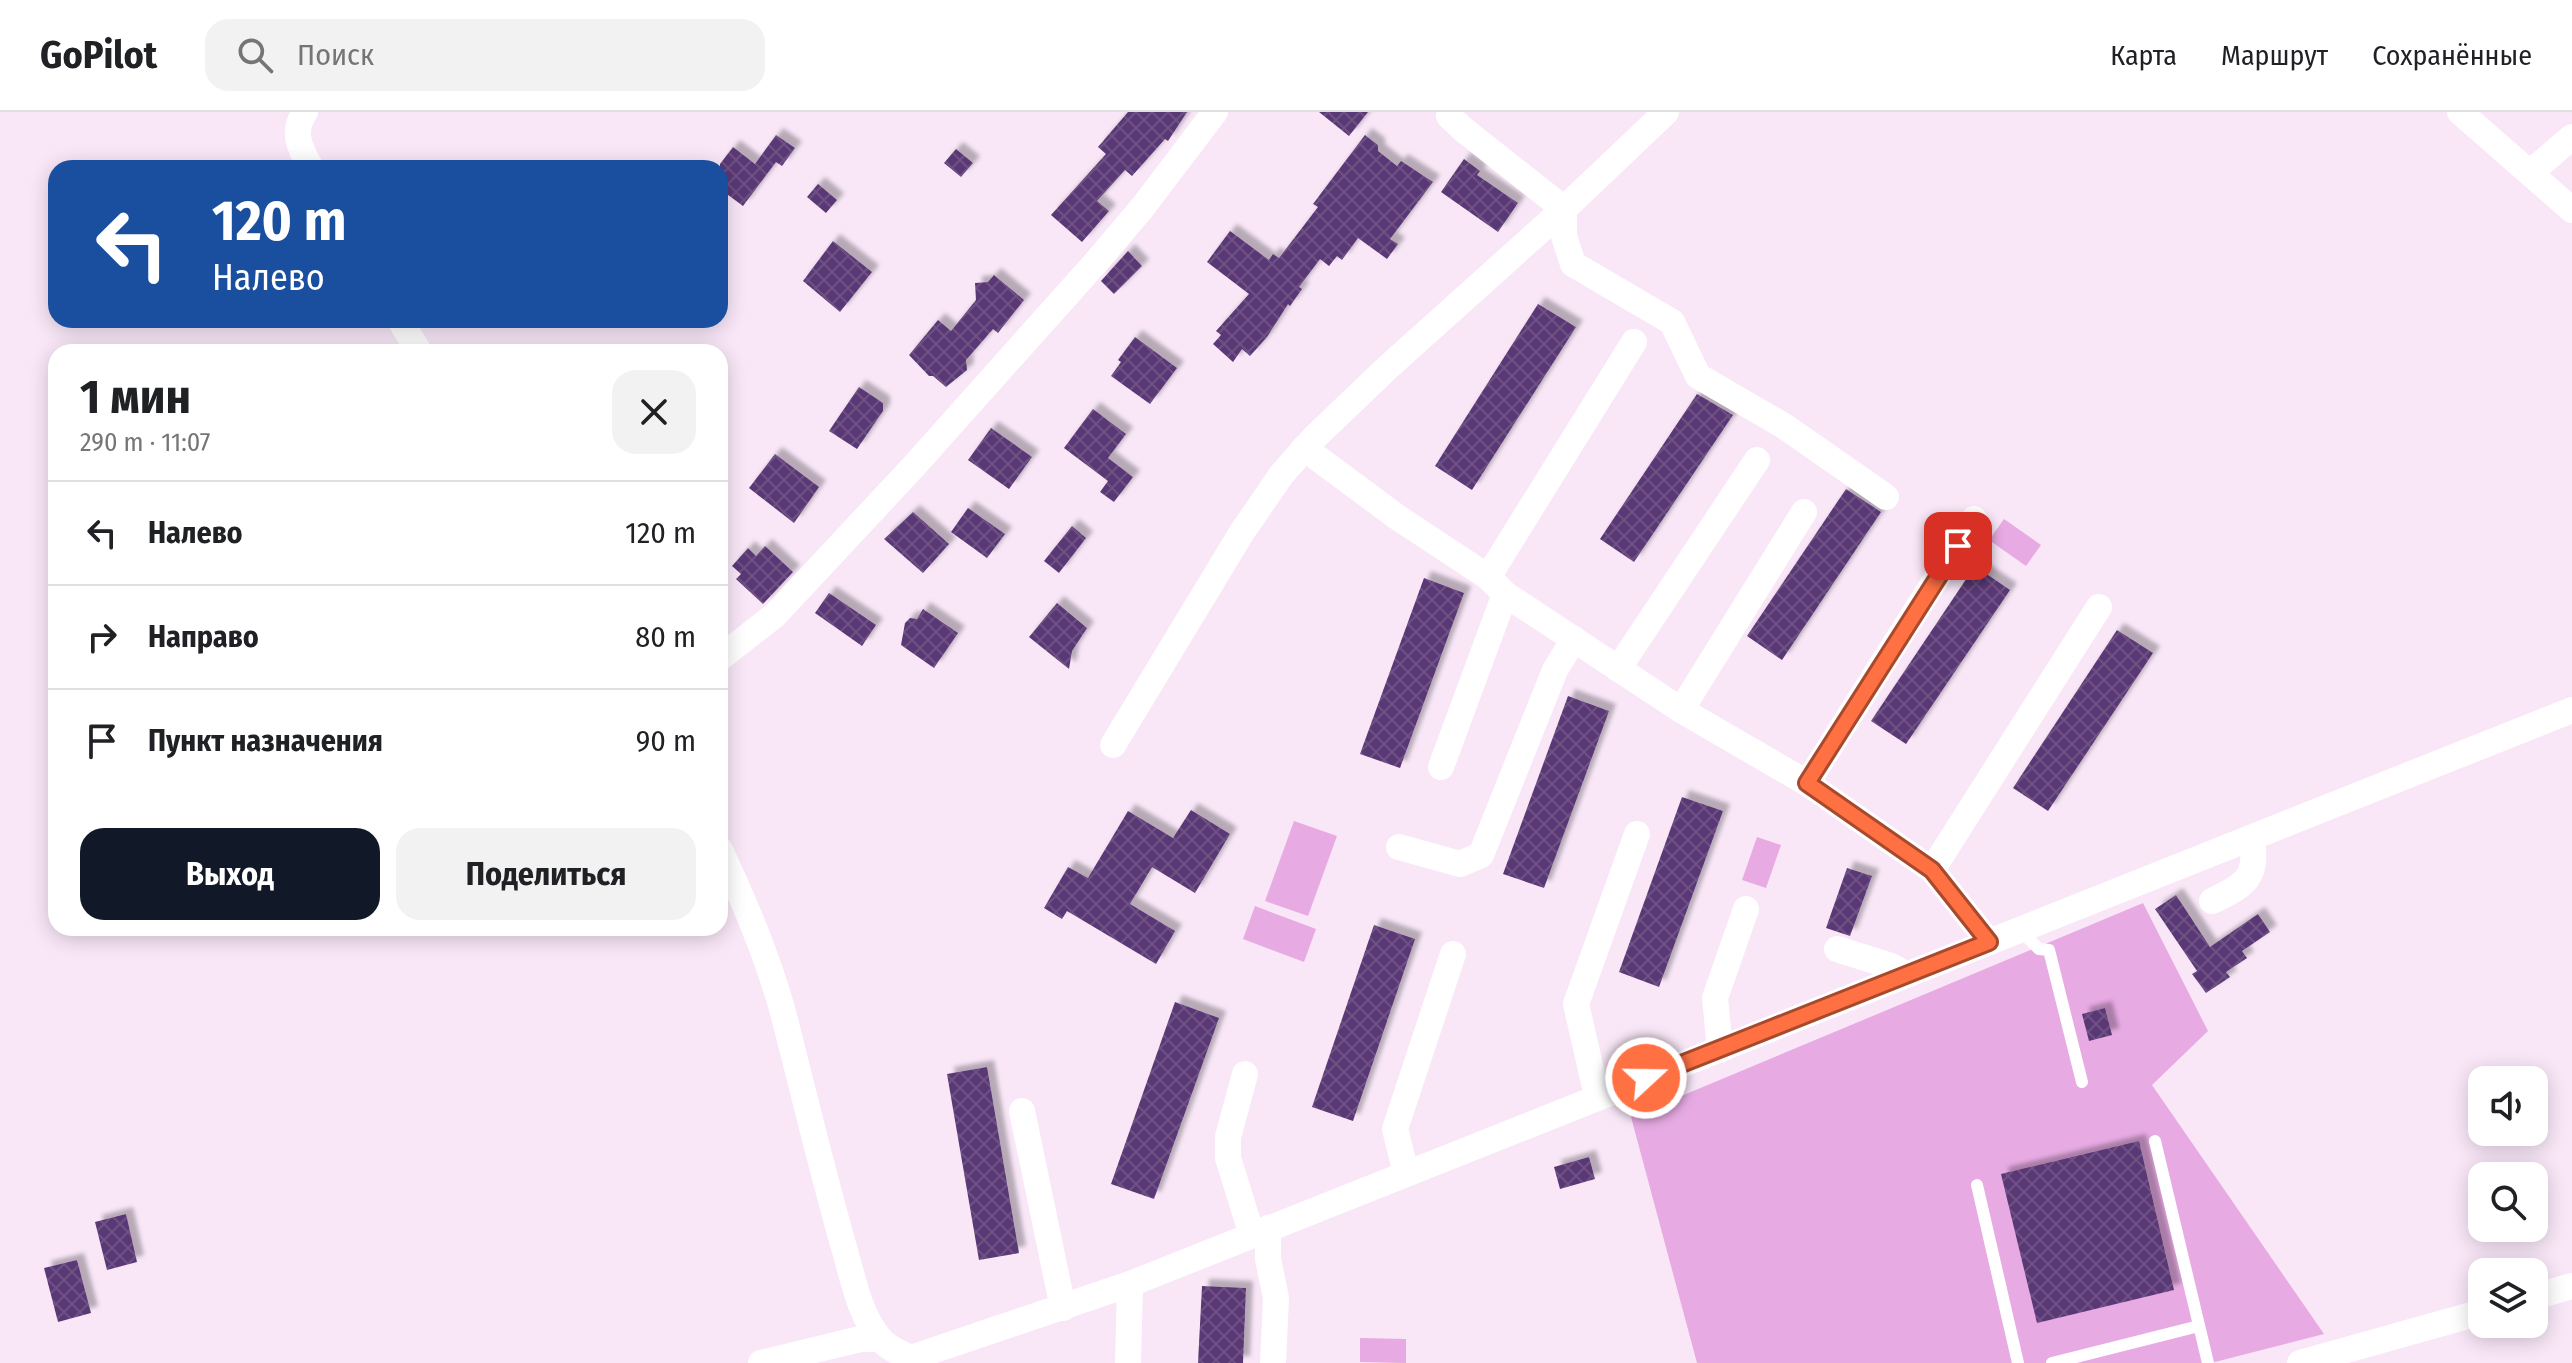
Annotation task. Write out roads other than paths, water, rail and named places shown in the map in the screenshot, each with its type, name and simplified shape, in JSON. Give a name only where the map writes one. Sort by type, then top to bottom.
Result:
[{"type":"street","points":[[305,112],[297,133],[299,147],[306,160]]},
{"type":"street","points":[[728,652],[775,615],[914,466],[1098,260],[1215,112]]},
{"type":"street","points":[[1451,112],[1449,116],[1464,130],[1564,209]]},
{"type":"street","points":[[1113,745],[1242,532],[1304,448],[1396,359],[1564,209],[1666,112]]},
{"type":"street","points":[[2460,112],[2572,210]]},
{"type":"street","points":[[2531,172],[2572,137]]},
{"type":"street","points":[[1564,209],[1564,236],[1573,264],[1672,322],[1698,376],[1784,426],[1886,497]]},
{"type":"street","points":[[1441,767],[1496,586],[1634,342]]},
{"type":"street","points":[[1304,448],[1397,517],[1618,669],[1681,710],[1807,783],[1932,870],[1989,942]]},
{"type":"street","points":[[1618,669],[1757,460]]},
{"type":"street","points":[[1681,710],[1804,512]]},
{"type":"street","points":[[1807,783],[1974,519]]},
{"type":"street","points":[[1932,870],[2099,607]]},
{"type":"street","points":[[1399,847],[1460,864],[1481,855],[1549,684],[1574,639]]},
{"type":"street","points":[[728,869],[763,950],[785,1019],[851,1273],[866,1314],[880,1339],[893,1350],[920,1359],[1130,1284],[2572,710]]},
{"type":"street","points":[[1597,1096],[1576,1004],[1637,834]]},
{"type":"street","points":[[2212,901],[2234,891],[2249,878],[2255,854],[2251,838]]},
{"type":"street","points":[[1720,1050],[1715,998],[1746,909]]},
{"type":"street","points":[[1837,949],[1891,966],[1907,975]]},
{"type":"street","points":[[1406,1173],[1395,1129],[1453,954]]},
{"type":"street","points":[[1245,1074],[1228,1137],[1228,1158],[1260,1231],[1268,1259],[1276,1298],[1273,1363]]},
{"type":"street","points":[[1022,1111],[1063,1308]]},
{"type":"street","points":[[1128,1363],[1130,1284]]},
{"type":"street","points":[[2548,1293],[2572,1286]]},
{"type":"street","points":[[2300,1363],[2468,1316]]},
{"type":"street","points":[[761,1363],[860,1339],[880,1339]]},
{"type":"lane","points":[[2020,930],[2039,949],[2049,950],[2082,1082]]},
{"type":"lane","points":[[2155,1141],[2208,1363]]},
{"type":"lane","points":[[1977,1185],[2018,1363]]},
{"type":"lane","points":[[2052,1363],[2199,1326]]}]
